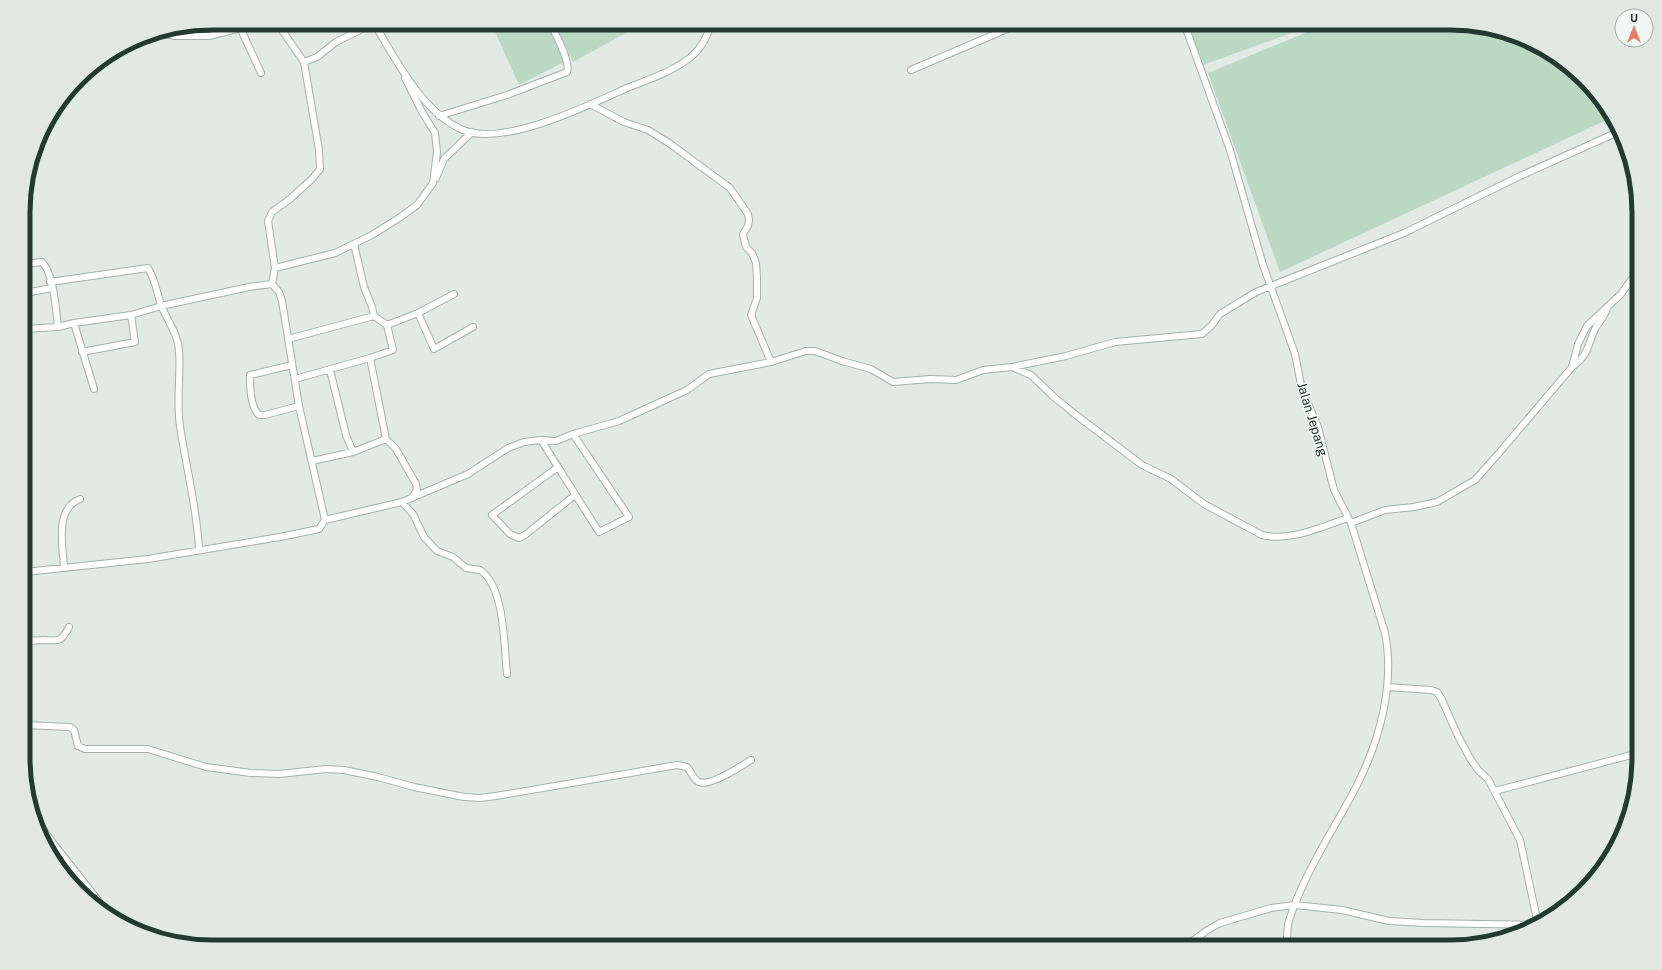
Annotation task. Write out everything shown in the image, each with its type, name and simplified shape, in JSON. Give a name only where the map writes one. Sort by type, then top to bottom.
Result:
[{"type":"street","points":[[169,35],[209,36],[225,30]]},
{"type":"street","points":[[241,30],[261,73]]},
{"type":"street","points":[[272,284],[275,268],[268,222],[272,212],[290,199],[313,178],[320,169],[319,150],[304,62],[282,30]]},
{"type":"street","points":[[304,62],[317,57],[336,42],[360,30]]},
{"type":"street","points":[[378,30],[402,71],[422,112],[435,133],[437,152],[433,183]]},
{"type":"street","points":[[439,116],[507,95],[567,72],[569,67],[553,30]]},
{"type":"street","points":[[402,71],[439,116],[455,126],[472,132],[487,133],[513,130],[538,124],[658,76],[685,62],[702,45],[709,30]]},
{"type":"street","points":[[911,70],[1005,30]]},
{"type":"street","name":"Jalan Jepang","points":[[1187,30],[1230,150],[1270,288],[1295,354],[1302,390],[1316,421],[1334,490],[1350,521],[1385,633],[1389,652],[1387,687],[1382,714],[1371,752],[1358,783],[1308,872],[1288,925],[1287,940]]},
{"type":"street","points":[[590,104],[624,122],[648,130],[669,143],[730,188],[748,214],[748,226],[743,234],[746,247],[752,253],[756,263],[757,298],[751,315],[771,362]]},
{"type":"street","points":[[275,268],[335,253],[354,244],[399,218],[417,205],[433,183],[444,159],[472,132]]},
{"type":"street","points":[[30,571],[148,559],[319,529],[325,520],[402,502],[468,474],[508,448],[524,442],[541,440],[556,441],[573,434],[619,421],[687,390],[709,374],[771,362],[806,351],[815,351],[842,361],[871,369],[893,382],[956,380],[983,370],[1012,367],[1066,356],[1115,342],[1202,334],[1212,325],[1220,314],[1256,292],[1270,288],[1404,233],[1520,176],[1614,134]]},
{"type":"street","points":[[295,379],[330,370],[393,350],[386,325],[374,316],[372,306],[364,287],[354,244]]},
{"type":"street","points":[[30,263],[42,262],[45,266],[51,285],[58,327]]},
{"type":"street","points":[[30,291],[51,285],[148,268],[153,276],[162,306],[179,348],[180,382],[178,402],[180,425],[187,473],[198,525],[199,549]]},
{"type":"street","points":[[1572,366],[1578,344],[1587,326],[1621,294],[1632,279]]},
{"type":"street","points":[[30,329],[58,327],[74,323],[131,315],[162,306],[249,287],[272,284]]},
{"type":"street","points":[[272,284],[279,292],[282,301],[300,406],[325,520]]},
{"type":"street","points":[[386,325],[418,313],[454,294]]},
{"type":"street","points":[[1012,367],[1031,375],[1070,410],[1105,438],[1142,465],[1171,479],[1204,504],[1262,535],[1270,537],[1287,537],[1350,521],[1385,510],[1437,502],[1475,480],[1499,454],[1572,366],[1581,360],[1587,351],[1595,330],[1607,308]]},
{"type":"street","points":[[418,313],[434,349],[473,327]]},
{"type":"street","points":[[82,352],[135,342],[131,315]]},
{"type":"street","points":[[288,339],[374,316]]},
{"type":"street","points":[[74,323],[94,389]]},
{"type":"street","points":[[370,358],[386,439],[396,449],[416,484],[417,490],[413,497]]},
{"type":"street","points":[[292,365],[250,375],[250,388],[254,409],[259,415],[265,415],[300,406]]},
{"type":"street","points":[[330,370],[346,436],[352,452]]},
{"type":"street","points":[[541,440],[599,532],[629,517],[573,434]]},
{"type":"street","points":[[312,461],[352,452],[386,439]]},
{"type":"street","points":[[558,467],[492,515],[510,534],[519,538],[525,535],[575,495]]},
{"type":"street","points":[[64,568],[62,523],[70,504],[80,498]]},
{"type":"street","points":[[402,502],[413,514],[424,537],[437,551],[453,557],[466,568],[480,570],[491,582],[500,604],[507,674]]},
{"type":"street","points":[[30,641],[57,641],[61,639],[69,627]]},
{"type":"street","points":[[1387,687],[1431,690],[1437,692],[1441,698],[1458,736],[1471,760],[1479,771],[1488,779],[1520,840],[1537,918]]},
{"type":"street","points":[[30,725],[70,727],[74,730],[78,746],[85,749],[148,749],[206,767],[263,774],[326,769],[344,770],[378,777],[414,788],[472,798],[496,796],[678,765],[687,767],[697,781],[704,783],[718,778],[751,760]]},
{"type":"street","points":[[1495,791],[1632,755]]},
{"type":"street","points":[[54,848],[95,897]]},
{"type":"street","points":[[1194,940],[1220,923],[1271,908],[1295,905],[1342,910],[1389,921],[1522,925]]},
{"type":"green space","points":[[494,30],[549,30],[564,62],[519,85]]},
{"type":"green space","points":[[557,30],[631,30],[573,62]]},
{"type":"green space","points":[[1189,30],[1300,30],[1203,65]]},
{"type":"green space","points":[[1312,30],[1462,30],[1497,36],[1520,44],[1541,54],[1579,83],[1607,120],[1280,272],[1208,73]]},
{"type":"waterway","points":[[63,862],[84,888]]}]
